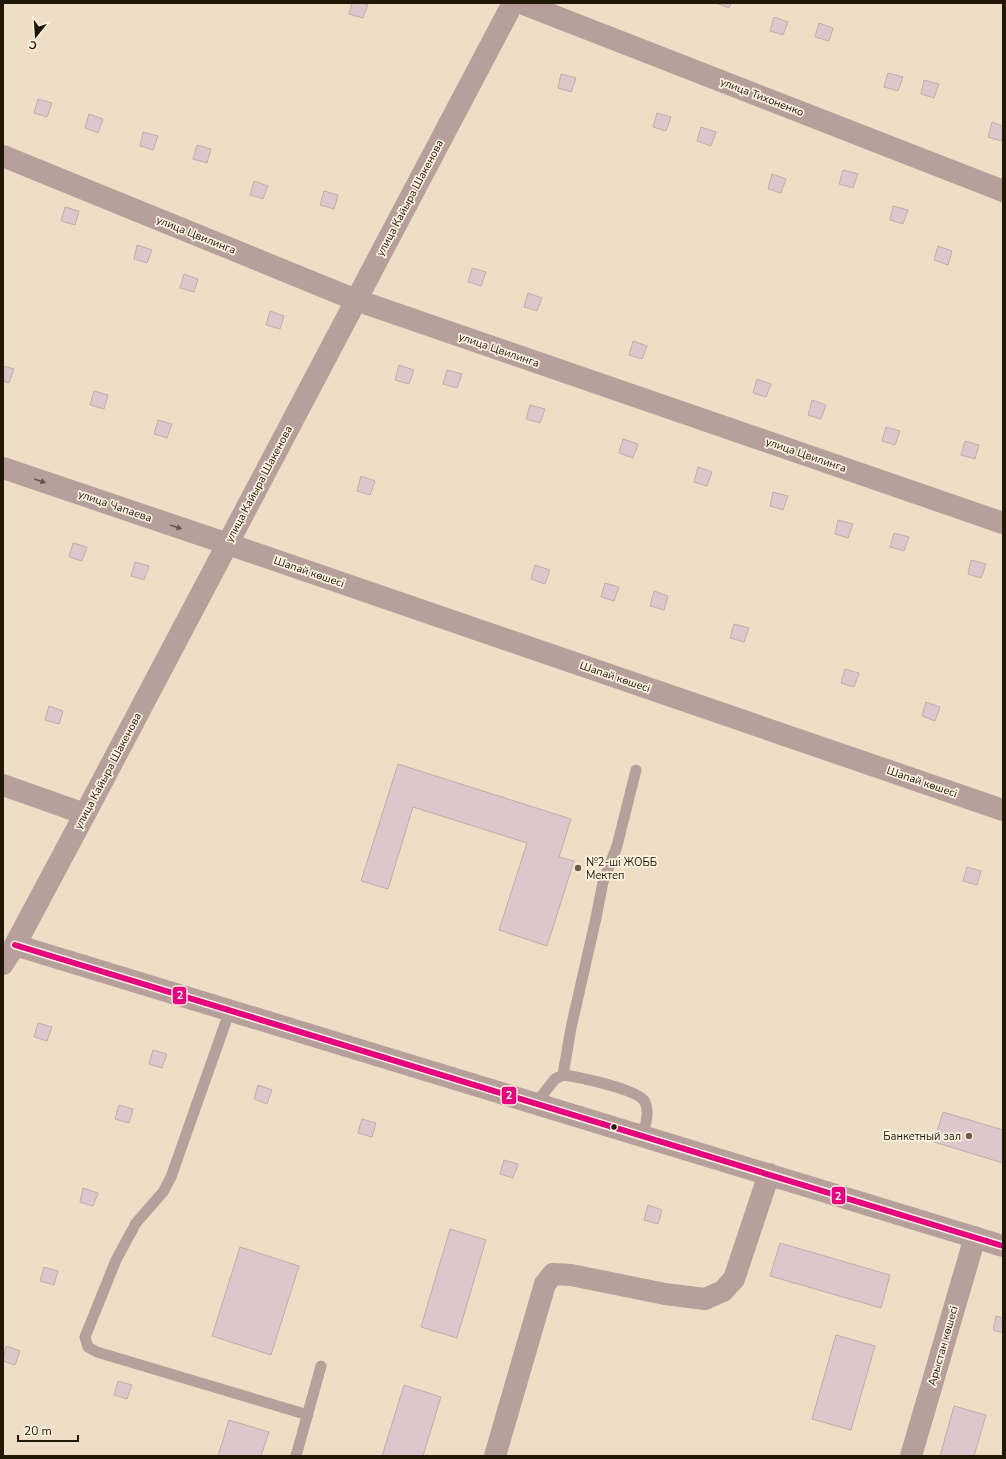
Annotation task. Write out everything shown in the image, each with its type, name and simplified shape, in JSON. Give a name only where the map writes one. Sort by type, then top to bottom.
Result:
[{"type":"street","name":"улица Кайыра Шакенова","points":[[3,964],[15,945],[85,814],[513,3]]},
{"type":"street","name":"улица Тихоненко","points":[[521,3],[1003,191]]},
{"type":"street","name":"улица Цвилинга","points":[[3,156],[356,300],[1003,523]]},
{"type":"street","name":"улица Чапаева","points":[[3,468],[228,544]]},
{"type":"street","name":"Шапай көшесі","points":[[228,544],[1003,810]]},
{"type":"street","points":[[3,785],[85,814]]},
{"type":"street","points":[[15,945],[1003,1246]]},
{"type":"street","points":[[495,1456],[545,1284],[553,1274],[571,1275],[665,1294],[705,1298],[723,1291],[734,1279],[769,1174]]},
{"type":"street","name":"Арыстан көшесі","points":[[911,1456],[975,1237]]},
{"type":"lane","points":[[562,1075],[570,1028],[603,882],[617,846],[636,770]]},
{"type":"lane","points":[[230,1010],[171,1177],[163,1192],[136,1223],[116,1260],[84,1337],[88,1347],[97,1352],[308,1414]]},
{"type":"lane","points":[[536,1103],[555,1080],[562,1075],[577,1077],[637,1095],[644,1101],[647,1110],[643,1136]]},
{"type":"lane","points":[[296,1456],[321,1366]]},
{"type":"building","points":[[352,3],[368,4],[363,18],[349,14]]},
{"type":"building","points":[[716,3],[731,3],[729,8]]},
{"type":"building","points":[[774,17],[788,22],[783,35],[770,31]]},
{"type":"building","points":[[819,23],[833,28],[829,41],[815,37]]},
{"type":"building","points":[[888,73],[903,77],[898,91],[884,87]]},
{"type":"building","points":[[561,74],[576,78],[571,92],[558,88]]},
{"type":"building","points":[[924,80],[939,84],[934,98],[921,94]]},
{"type":"building","points":[[38,99],[52,103],[47,117],[34,113]]},
{"type":"building","points":[[657,113],[671,117],[666,131],[653,127]]},
{"type":"building","points":[[89,114],[103,119],[98,133],[85,128]]},
{"type":"building","points":[[992,122],[1003,126],[1003,136],[1001,141],[988,137]]},
{"type":"building","points":[[701,127],[716,132],[711,146],[697,141]]},
{"type":"building","points":[[143,132],[158,136],[153,150],[140,146]]},
{"type":"building","points":[[197,145],[211,149],[207,163],[193,159]]},
{"type":"building","points":[[843,170],[858,174],[853,188],[839,184]]},
{"type":"building","points":[[772,174],[786,179],[781,193],[768,189]]},
{"type":"building","points":[[254,181],[268,186],[263,199],[250,195]]},
{"type":"building","points":[[324,191],[338,195],[334,209],[320,205]]},
{"type":"building","points":[[893,206],[908,210],[903,224],[890,220]]},
{"type":"building","points":[[65,207],[79,211],[75,225],[61,221]]},
{"type":"building","points":[[137,245],[152,250],[147,263],[134,259]]},
{"type":"building","points":[[938,246],[952,251],[948,265],[934,260]]},
{"type":"building","points":[[472,268],[486,272],[481,286],[468,282]]},
{"type":"building","points":[[184,274],[198,279],[194,292],[180,288]]},
{"type":"building","points":[[528,293],[542,298],[537,311],[524,307]]},
{"type":"building","points":[[270,311],[284,316],[280,329],[266,325]]},
{"type":"building","points":[[633,341],[647,346],[642,359],[629,355]]},
{"type":"building","points":[[399,365],[414,370],[409,384],[395,380]]},
{"type":"building","points":[[3,366],[14,369],[9,383],[3,381]]},
{"type":"building","points":[[447,370],[462,374],[457,388],[443,384]]},
{"type":"building","points":[[757,379],[771,384],[766,397],[753,393]]},
{"type":"building","points":[[94,391],[108,395],[104,409],[90,405]]},
{"type":"building","points":[[812,400],[826,405],[821,419],[808,415]]},
{"type":"building","points":[[530,405],[545,409],[540,423],[526,419]]},
{"type":"building","points":[[158,420],[172,424],[167,438],[154,434]]},
{"type":"building","points":[[886,427],[900,431],[895,445],[882,441]]},
{"type":"building","points":[[623,439],[638,444],[633,458],[619,453]]},
{"type":"building","points":[[965,441],[979,445],[975,459],[961,455]]},
{"type":"building","points":[[698,467],[712,472],[707,486],[694,482]]},
{"type":"building","points":[[361,476],[375,481],[370,495],[357,491]]},
{"type":"building","points":[[773,492],[788,496],[783,510],[770,506]]},
{"type":"building","points":[[838,520],[853,524],[848,538],[835,534]]},
{"type":"building","points":[[894,533],[909,537],[904,551],[890,547]]},
{"type":"building","points":[[73,543],[87,547],[82,561],[69,557]]},
{"type":"building","points":[[971,560],[986,564],[981,578],[968,574]]},
{"type":"building","points":[[135,562],[149,566],[144,580],[131,576]]},
{"type":"building","points":[[535,565],[550,570],[545,584],[531,579]]},
{"type":"building","points":[[605,583],[619,587],[614,601],[601,597]]},
{"type":"building","points":[[654,591],[668,596],[664,610],[650,606]]},
{"type":"building","points":[[734,624],[749,628],[744,642],[730,638]]},
{"type":"building","points":[[845,669],[859,673],[854,687],[841,683]]},
{"type":"building","points":[[926,702],[940,707],[935,721],[922,716]]},
{"type":"building","points":[[49,706],[63,711],[59,724],[45,720]]},
{"type":"building","points":[[398,764],[571,819],[559,857],[574,861],[547,946],[499,930],[527,843],[413,807],[388,889],[361,881]]},
{"type":"building","points":[[967,867],[981,871],[977,885],[963,881]]},
{"type":"building","points":[[38,1023],[52,1027],[47,1041],[34,1037]]},
{"type":"building","points":[[153,1050],[167,1054],[162,1068],[149,1064]]},
{"type":"building","points":[[258,1085],[272,1090],[267,1104],[254,1099]]},
{"type":"building","points":[[119,1105],[133,1109],[129,1123],[115,1119]]},
{"type":"building","name":"Банкетный зал","points":[[943,1112],[1003,1130],[1003,1163],[934,1142]]},
{"type":"building","points":[[362,1119],[376,1123],[372,1137],[358,1133]]},
{"type":"building","points":[[504,1160],[518,1164],[513,1178],[500,1174]]},
{"type":"building","points":[[83,1188],[98,1193],[93,1206],[80,1202]]},
{"type":"building","points":[[648,1205],[662,1210],[658,1224],[644,1220]]},
{"type":"building","points":[[450,1229],[486,1240],[457,1338],[421,1327]]},
{"type":"building","points":[[780,1243],[890,1275],[881,1308],[770,1276]]},
{"type":"building","points":[[240,1247],[299,1266],[271,1355],[212,1336]]},
{"type":"building","points":[[44,1267],[58,1271],[54,1285],[40,1281]]},
{"type":"building","points":[[996,1316],[1003,1318],[1003,1333],[993,1330]]},
{"type":"building","points":[[836,1335],[875,1346],[851,1430],[812,1419]]},
{"type":"building","points":[[6,1346],[20,1351],[15,1365],[3,1361]]},
{"type":"building","points":[[118,1381],[132,1385],[127,1399],[114,1395]]},
{"type":"building","points":[[404,1385],[441,1397],[423,1456],[382,1456]]},
{"type":"building","points":[[954,1406],[986,1415],[974,1456],[940,1456]]},
{"type":"building","points":[[229,1420],[269,1432],[261,1456],[218,1456]]},
{"type":"transit line","name":"2","points":[[15,945],[1003,1246]]},
{"type":"place","name":"№2-ші ЖОББ Мектеп","points":[[578,868]]},
{"type":"place","name":"Банкетный зал","points":[[969,1136]]}]
